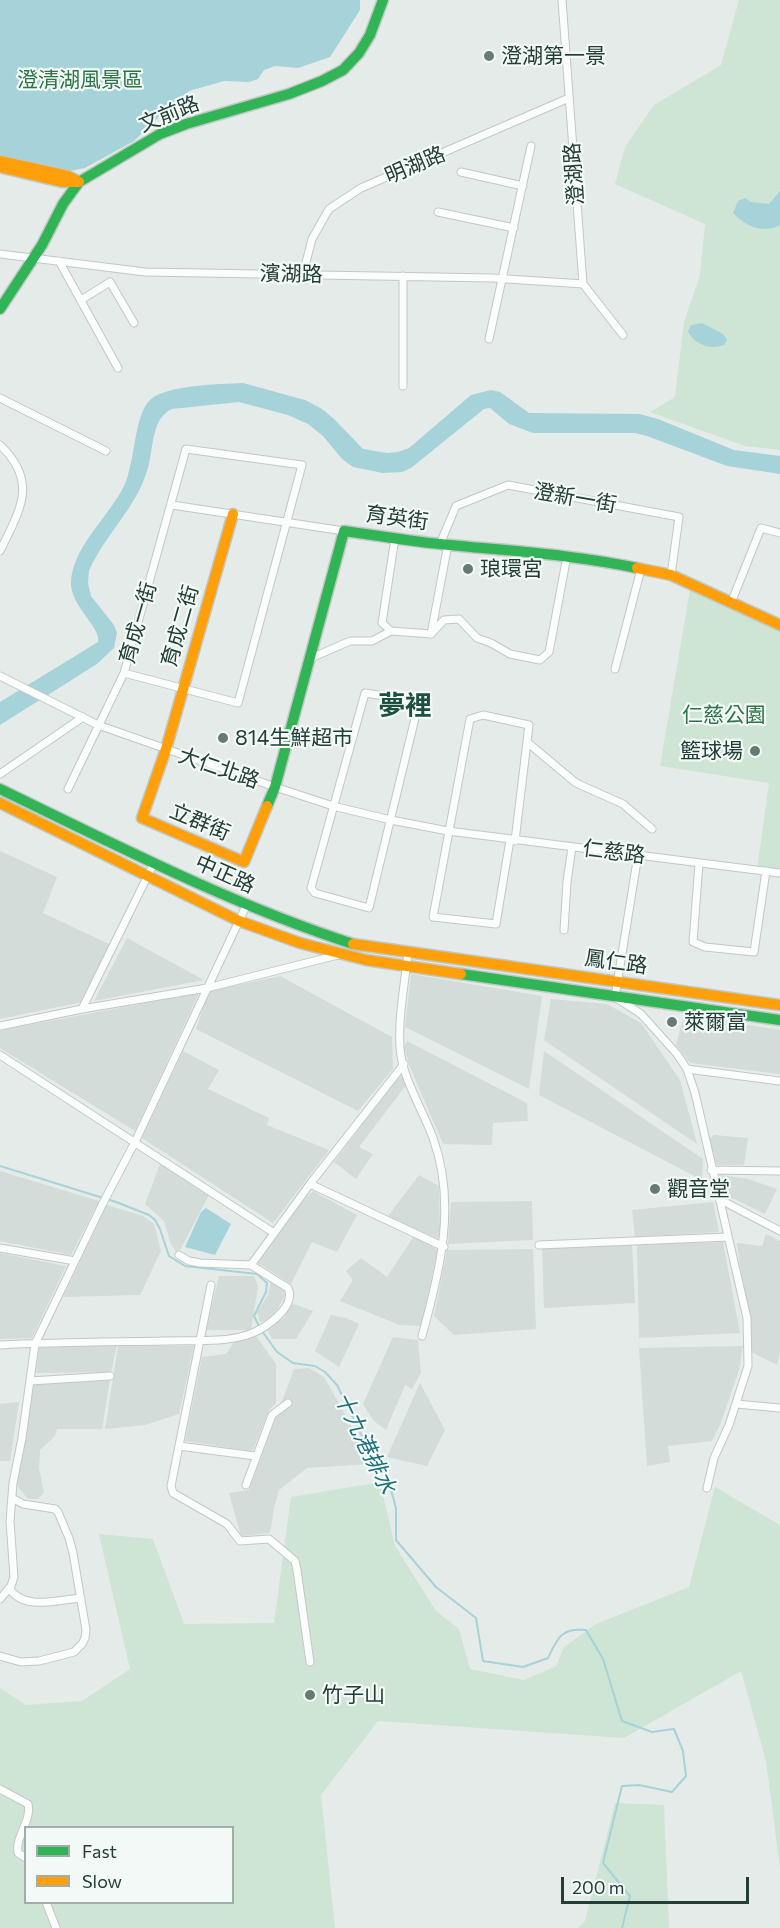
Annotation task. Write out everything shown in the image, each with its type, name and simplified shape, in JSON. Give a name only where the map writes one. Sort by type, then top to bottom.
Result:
[{"type":"street","name":"文前路","points":[[0,309],[42,245],[63,204],[79,182],[160,134],[186,124],[289,94],[343,70],[358,53],[370,34],[383,0]]},
{"type":"street","name":"澄湖路","points":[[562,0],[583,284]]},
{"type":"street","name":"明湖路","points":[[303,274],[312,239],[329,209],[361,188],[568,98]]},
{"type":"street","points":[[489,339],[531,146]]},
{"type":"street","points":[[0,161],[68,176],[79,182]]},
{"type":"street","points":[[0,168],[62,182],[79,182]]},
{"type":"street","points":[[461,172],[523,186]]},
{"type":"street","points":[[438,212],[514,228]]},
{"type":"street","name":"濱湖路","points":[[0,254],[145,272],[403,276],[583,284]]},
{"type":"street","points":[[59,261],[118,368]]},
{"type":"street","points":[[402,386],[403,276]]},
{"type":"street","points":[[81,300],[110,282],[134,323]]},
{"type":"street","points":[[583,284],[623,335]]},
{"type":"street","points":[[0,398],[106,451]]},
{"type":"street","points":[[0,445],[8,453],[23,480],[22,501],[0,551]]},
{"type":"street","name":"育成一街","points":[[68,789],[124,673],[186,449],[302,465],[286,521]]},
{"type":"street","name":"澄新一街","points":[[444,544],[456,506],[508,485],[679,517],[671,575]]},
{"type":"street","points":[[171,505],[344,531]]},
{"type":"street","name":"育成二街","points":[[166,749],[233,514]]},
{"type":"street","points":[[124,673],[238,704],[286,521]]},
{"type":"street","points":[[731,603],[761,528],[780,533]]},
{"type":"street","name":"育英街","points":[[244,862],[275,788],[344,531],[444,544],[489,546],[591,558],[671,575],[780,625]]},
{"type":"street","points":[[391,631],[382,622],[395,538]]},
{"type":"street","points":[[430,634],[444,544]]},
{"type":"street","points":[[309,659],[350,641],[372,641],[391,631],[430,634],[444,620],[459,619],[477,638],[510,654],[540,660],[549,652],[567,556]]},
{"type":"street","points":[[615,669],[640,569]]},
{"type":"street","name":"大仁北路","points":[[0,676],[98,725],[275,788],[333,806],[448,831]]},
{"type":"street","points":[[365,693],[397,698],[418,706],[369,908],[315,893],[311,888],[333,806],[365,693]]},
{"type":"street","points":[[483,715],[529,725],[527,742],[513,840],[496,924],[433,917],[470,719],[483,715]]},
{"type":"street","points":[[0,774],[83,717]]},
{"type":"street","points":[[527,742],[576,783],[623,804],[652,829]]},
{"type":"street","name":"立群街","points":[[166,749],[142,818],[244,862]]},
{"type":"street","name":"中正路","points":[[0,790],[246,906],[303,929],[354,944],[446,957]]},
{"type":"street","name":"中正路","points":[[0,803],[149,874],[239,921],[300,944],[340,954],[441,971]]},
{"type":"street","name":"仁慈路","points":[[448,831],[780,873]]},
{"type":"street","points":[[564,930],[572,847]]},
{"type":"street","points":[[615,997],[638,855]]},
{"type":"street","points":[[82,1008],[154,863]]},
{"type":"street","points":[[699,863],[693,942],[705,947],[754,952],[766,871]]},
{"type":"street","points":[[0,1599],[14,1577],[10,1521],[12,1498],[35,1344],[135,1142],[246,906]]},
{"type":"street","points":[[408,952],[400,1025],[400,1050],[417,1100],[434,1139],[446,1203],[444,1247],[422,1336]]},
{"type":"street","points":[[1,1026],[82,1008],[207,988],[340,954]]},
{"type":"street","name":"鳳仁路","points":[[446,957],[780,1005]]},
{"type":"street","name":"鳳仁路","points":[[441,971],[780,1020]]},
{"type":"street","name":"鳳仁路","points":[[615,997],[641,1014],[676,1053],[687,1069],[747,1318],[748,1366],[736,1404],[714,1458],[707,1488]]},
{"type":"street","points":[[0,1055],[274,1233]]},
{"type":"street","points":[[251,1265],[310,1184],[404,1064]]},
{"type":"street","points":[[687,1069],[780,1081]]},
{"type":"street","points":[[711,1170],[780,1171]]},
{"type":"street","points":[[310,1184],[444,1247]]},
{"type":"street","points":[[719,1199],[780,1231]]},
{"type":"street","points":[[539,1245],[728,1237]]},
{"type":"street","points":[[0,1248],[75,1261]]},
{"type":"street","points":[[0,1345],[201,1340],[249,1335],[281,1314],[288,1302],[290,1293],[288,1288],[251,1265],[200,1263],[179,1256]]},
{"type":"street","points":[[212,1285],[171,1486],[173,1493],[227,1524],[240,1541],[269,1539],[295,1561],[310,1662]]},
{"type":"street","points":[[30,1381],[110,1376]]},
{"type":"street","points":[[246,1485],[272,1414],[288,1403]]},
{"type":"street","points":[[736,1404],[780,1408]]},
{"type":"street","points":[[179,1446],[255,1456]]},
{"type":"street","points":[[0,1656],[21,1662],[39,1661],[74,1652],[82,1644],[86,1630],[69,1538],[58,1512],[55,1509],[22,1504],[12,1498]]},
{"type":"street","points":[[9,1588],[15,1597],[29,1603],[81,1598]]},
{"type":"street","points":[[0,1789],[28,1804],[29,1813],[24,1826]]},
{"type":"street","points":[[24,1826],[17,1845],[18,1853],[24,1857]]},
{"type":"street","points":[[47,1904],[56,1928]]},
{"type":"shaded area","points":[[0,851],[57,877],[43,913],[109,944],[82,1002],[0,1019]]},
{"type":"shaded area","points":[[127,938],[204,980],[94,1001]]},
{"type":"shaded area","points":[[411,974],[542,996],[529,1089],[405,1027]]},
{"type":"shaded area","points":[[280,976],[392,1037],[393,1069],[358,1111],[196,1029],[209,991]]},
{"type":"shaded area","points":[[199,993],[135,1131],[0,1048],[0,1031],[7,1029]]},
{"type":"shaded area","points":[[551,999],[607,1004],[641,1023],[680,1080],[697,1144],[544,1040]]},
{"type":"shaded area","points":[[684,1015],[780,1030],[780,1074],[690,1063],[676,1045]]},
{"type":"shaded area","points":[[407,1041],[527,1103],[528,1121],[493,1123],[492,1145],[443,1144],[409,1065],[404,1047]]},
{"type":"shaded area","points":[[183,1051],[219,1070],[208,1089],[269,1118],[267,1125],[329,1150],[273,1223],[142,1138]]},
{"type":"shaded area","points":[[544,1051],[703,1159],[702,1180],[539,1095]]},
{"type":"shaded area","points":[[400,1074],[407,1084],[359,1147],[373,1154],[356,1179],[334,1162]]},
{"type":"shaded area","points":[[714,1135],[748,1138],[744,1165],[717,1165],[709,1139]]},
{"type":"shaded area","points":[[160,1164],[209,1195],[180,1250],[176,1252],[164,1221],[145,1204]]},
{"type":"shaded area","points":[[0,1171],[99,1201],[71,1255],[0,1241]]},
{"type":"shaded area","points":[[419,1175],[439,1186],[440,1230],[438,1239],[388,1216]]},
{"type":"shaded area","points":[[720,1175],[748,1179],[777,1189],[765,1214],[724,1194]]},
{"type":"shaded area","points":[[313,1191],[357,1215],[337,1252],[312,1242],[291,1284],[258,1263],[302,1202]]},
{"type":"shaded area","points":[[532,1201],[533,1240],[448,1244],[451,1202]]},
{"type":"shaded area","points":[[713,1202],[719,1232],[635,1237],[632,1210]]},
{"type":"shaded area","points":[[107,1205],[143,1216],[154,1224],[161,1251],[140,1295],[63,1297]]},
{"type":"shaded area","points":[[766,1234],[780,1241],[780,1353],[777,1365],[751,1352],[737,1243],[762,1246]]},
{"type":"shaded area","points":[[414,1236],[438,1250],[421,1326],[400,1325],[340,1301],[353,1280],[346,1271],[361,1258],[387,1277]]},
{"type":"shaded area","points":[[723,1242],[740,1333],[639,1338],[637,1244]]},
{"type":"shaded area","points":[[632,1244],[635,1303],[544,1308],[542,1248]]},
{"type":"shaded area","points":[[533,1249],[536,1329],[454,1335],[434,1316],[447,1250]]},
{"type":"shaded area","points":[[0,1253],[66,1266],[32,1338],[0,1339]]},
{"type":"shaded area","points":[[219,1276],[254,1276],[258,1286],[251,1330],[206,1330]]},
{"type":"shaded area","points":[[271,1281],[283,1288],[285,1295],[277,1311],[260,1322],[257,1312],[268,1295]]},
{"type":"shaded area","points":[[291,1303],[313,1311],[296,1339],[272,1339],[267,1329],[284,1318]]},
{"type":"shaded area","points":[[331,1315],[359,1324],[339,1367],[315,1351]]},
{"type":"shaded area","points":[[256,1336],[276,1364],[276,1403],[269,1410],[253,1450],[185,1441],[202,1357],[226,1354],[234,1342]]},
{"type":"shaded area","points":[[393,1337],[418,1340],[421,1373],[412,1389],[405,1385],[386,1430],[374,1421],[363,1404]]},
{"type":"shaded area","points":[[117,1345],[111,1372],[36,1373],[39,1348]]},
{"type":"shaded area","points":[[118,1346],[194,1346],[179,1414],[145,1425],[105,1429]]},
{"type":"shaded area","points":[[743,1346],[739,1370],[712,1441],[668,1446],[670,1462],[647,1466],[639,1348]]},
{"type":"shaded area","points":[[309,1368],[324,1377],[361,1443],[368,1464],[307,1468],[279,1490],[270,1533],[241,1536],[229,1493],[249,1490],[294,1369]]},
{"type":"shaded area","points":[[110,1380],[102,1429],[57,1429],[55,1436],[40,1450],[39,1468],[44,1492],[38,1499],[28,1499],[17,1486],[33,1385]]},
{"type":"shaded area","points":[[420,1383],[445,1430],[427,1466],[387,1457]]},
{"type":"shaded area","points":[[19,1402],[10,1461],[0,1461],[0,1404]]},
{"type":"green space","points":[[739,0],[780,0],[780,450],[745,446],[650,412],[675,397],[684,322],[700,275],[705,224],[615,184],[625,147],[654,105],[721,65]]},
{"type":"green space","name":"仁慈公園","points":[[691,584],[780,624],[780,873],[757,870],[769,783],[660,766]]},
{"type":"green space","points":[[380,1482],[395,1546],[436,1611],[459,1629],[470,1669],[524,1680],[556,1666],[564,1647],[596,1624],[689,1587],[715,1487],[780,1525],[780,1868],[766,1761],[741,1671],[624,1738],[378,1721],[321,1795],[335,1928],[0,1928],[0,1688],[26,1705],[82,1701],[130,1669],[99,1534],[153,1539],[184,1624],[274,1623],[291,1497]]},
{"type":"green space","points":[[615,1803],[664,1805],[669,1928],[578,1928],[585,1921]]},
{"type":"water","name":"澄清湖風景區","points":[[0,0],[360,0],[360,10],[330,57],[298,68],[275,66],[264,70],[258,79],[249,82],[224,81],[189,91],[177,107],[161,115],[134,141],[85,168],[65,172],[0,157]]},
{"type":"water","points":[[780,191],[780,225],[774,228],[761,229],[749,225],[733,213],[738,201],[745,198],[751,202],[769,204]]},
{"type":"water","points":[[702,323],[723,334],[727,340],[724,345],[708,346],[694,340],[688,331],[691,325]]},
{"type":"water","points":[[243,383],[305,400],[322,409],[363,449],[387,453],[409,448],[471,395],[491,390],[500,392],[529,413],[640,414],[658,419],[734,450],[780,456],[780,474],[727,466],[635,433],[533,433],[509,424],[490,408],[484,409],[411,468],[402,472],[383,473],[353,467],[342,459],[323,436],[308,424],[288,415],[239,402],[172,409],[165,414],[156,428],[142,484],[89,571],[88,583],[91,596],[114,625],[117,633],[114,648],[97,664],[0,725],[0,702],[98,642],[95,630],[75,599],[71,581],[73,568],[78,555],[124,486],[145,407],[157,395],[180,388]]},
{"type":"water","points":[[206,1208],[231,1224],[215,1255],[185,1247],[201,1212]]},
{"type":"waterway","name":"十九港排水","points":[[0,1166],[116,1202],[149,1215],[160,1229],[169,1256],[185,1266],[257,1274],[267,1283],[266,1292],[254,1316],[259,1326]]},
{"type":"waterway","name":"十九港排水","points":[[262,1331],[277,1352],[293,1363],[315,1366],[325,1372],[337,1385],[371,1455],[388,1479],[396,1508],[396,1540],[436,1587],[476,1618],[483,1661],[523,1667],[548,1658],[558,1639],[566,1632],[586,1630],[603,1659],[622,1721],[652,1732],[674,1729],[683,1751],[686,1776],[672,1792],[639,1785],[622,1786],[603,1863],[630,1896],[622,1928]]},
{"type":"traffic: fast","points":[[0,309],[42,245],[63,204],[79,182],[160,134],[186,124],[289,94],[343,70],[359,53],[370,35],[383,0]]},
{"type":"traffic: fast","points":[[267,806],[275,787],[344,531],[428,543],[563,556],[637,568]]},
{"type":"traffic: fast","points":[[0,789],[218,892],[262,911],[353,944]]},
{"type":"traffic: fast","points":[[461,974],[780,1020]]},
{"type":"traffic: slow","points":[[0,161],[68,176],[79,182]]},
{"type":"traffic: slow","points":[[3,168],[62,182],[79,182]]},
{"type":"traffic: slow","points":[[233,514],[166,749],[142,818],[244,862],[267,806]]},
{"type":"traffic: slow","points":[[637,568],[671,575],[780,625]]},
{"type":"traffic: slow","points":[[0,803],[239,921],[300,943],[366,960],[461,974]]},
{"type":"traffic: slow","points":[[353,944],[780,1005]]},
{"type":"place","name":"澄湖第一景","points":[[489,56]]},
{"type":"place","name":"琅環宮","points":[[468,569]]},
{"type":"place","name":"814生鮮超市","points":[[223,738]]},
{"type":"place","name":"籃球場","points":[[755,751]]},
{"type":"place","name":"萊爾富","points":[[672,1022]]},
{"type":"place","name":"觀音堂","points":[[655,1189]]},
{"type":"place","name":"竹子山","points":[[310,1695]]},
{"type":"district","name":"夢裡","points":[[405,706]]}]
